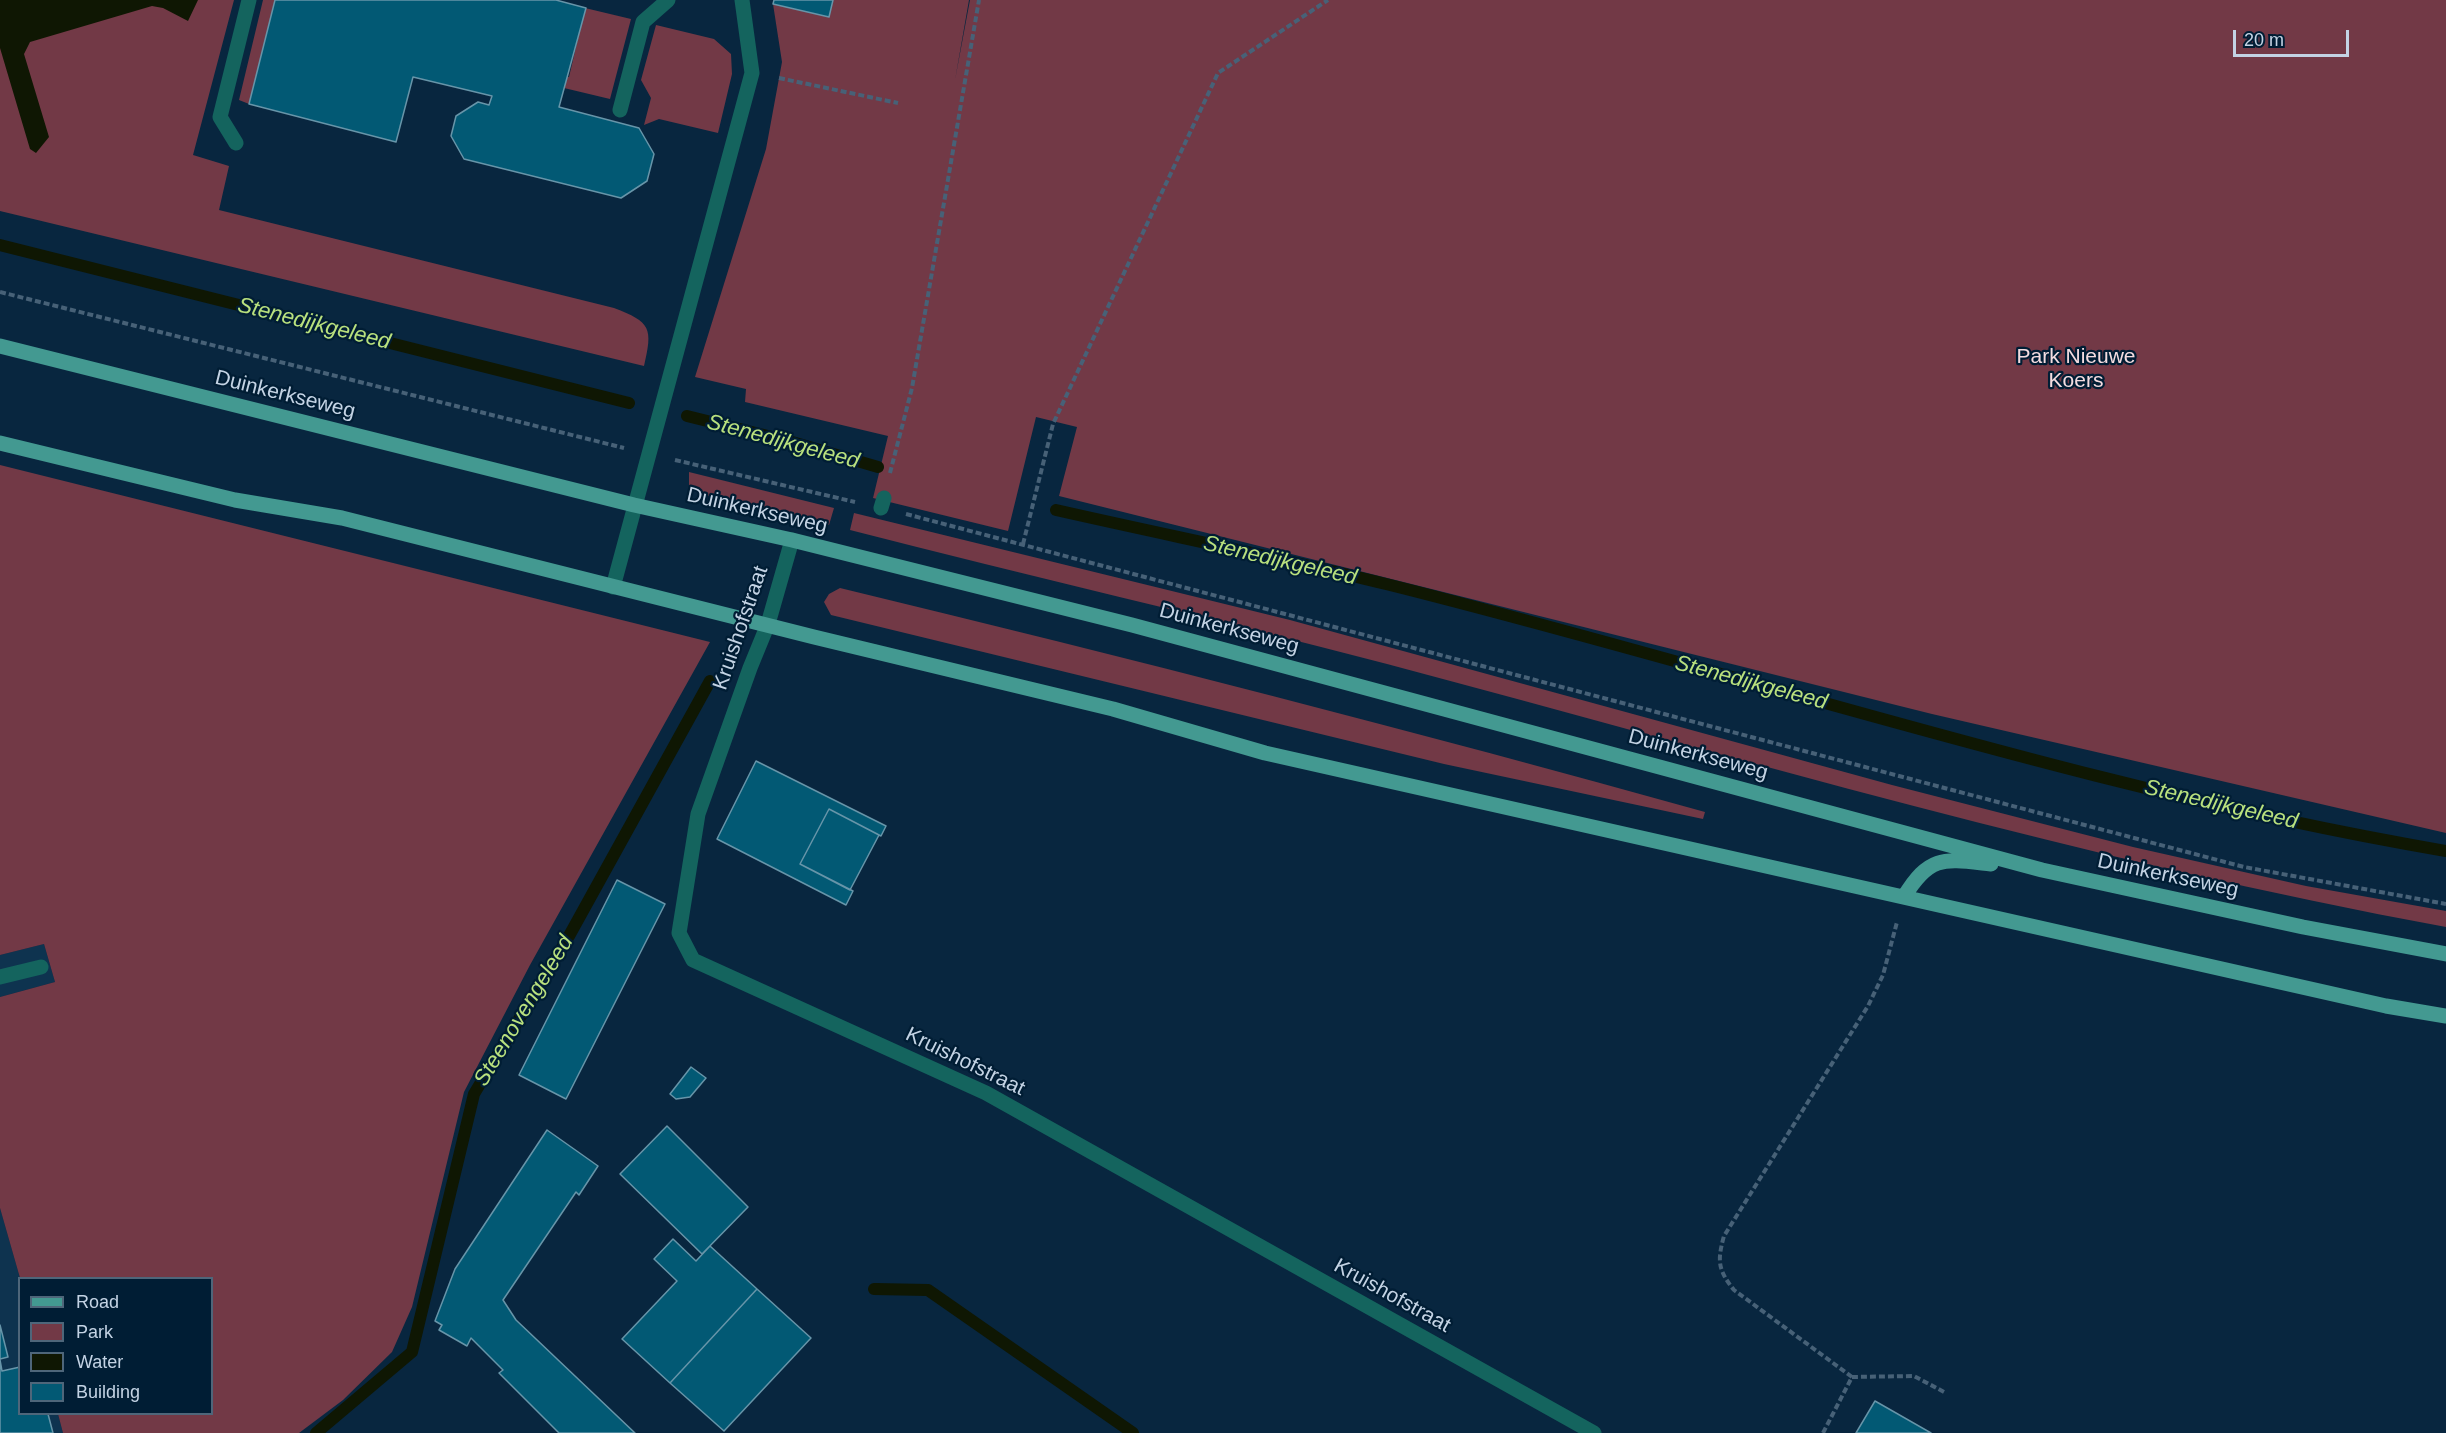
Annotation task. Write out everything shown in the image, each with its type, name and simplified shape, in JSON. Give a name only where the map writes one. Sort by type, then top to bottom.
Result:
[{"type":"main road","name":"Duinkerkseweg","points":[[0,346],[634,505],[792,540],[1346,681],[2042,870],[2303,927],[2446,954]]},
{"type":"main road","points":[[0,443],[234,500],[342,518],[613,587],[1113,709],[1265,753],[2386,1006],[2446,1016]]},
{"type":"main road","points":[[1904,897],[1921,873],[1933,863],[1947,859],[2042,870]]},
{"type":"street","points":[[236,143],[220,117],[249,0]]},
{"type":"street","points":[[620,110],[643,22],[668,0]]},
{"type":"street","points":[[613,587],[752,73],[742,0]]},
{"type":"street","name":"Kruishofstraat","points":[[792,540],[768,624],[698,814],[679,933],[693,960],[986,1093],[1594,1433]]},
{"type":"street","points":[[0,977],[41,967]]},
{"type":"path","points":[[883,503],[912,388],[979,0]]},
{"type":"path","points":[[1023,544],[1053,424],[1218,73],[1328,0]]},
{"type":"path","points":[[752,73],[898,103]]},
{"type":"path","points":[[0,292],[883,503],[1023,544],[2244,867],[2446,904]]},
{"type":"path","points":[[1904,897],[1882,975],[1868,1006],[1724,1236],[1719,1254],[1722,1274],[1734,1290],[1852,1377],[1914,1376],[1946,1393]]},
{"type":"path","points":[[1822,1433],[1852,1377]]},
{"type":"shaded area","points":[[44,944],[55,982],[0,997],[0,955]]},
{"type":"shaded area","points":[[0,1208],[20,1277],[18,1415],[58,1415],[63,1433],[0,1433]]},
{"type":"green space","points":[[0,0],[234,0],[193,155],[229,166],[219,210],[614,308],[636,318],[646,328],[648,343],[644,366],[0,211]]},
{"type":"green space","points":[[263,0],[275,0],[249,104],[239,100]]},
{"type":"green space","name":"Park Nieuwe Koers","points":[[833,0],[969,0],[955,80],[970,0],[2446,0],[2446,833],[1932,714],[1059,496],[1077,427],[1036,417],[1008,531],[873,498],[888,436],[745,402],[746,389],[695,377],[766,149],[782,62],[773,4],[829,16]]},
{"type":"green space","points":[[585,8],[631,19],[610,99],[564,88],[566,77],[569,77]]},
{"type":"green space","points":[[656,25],[714,39],[731,54],[732,74],[718,133],[659,119],[644,125],[651,98],[641,80]]},
{"type":"green space","points":[[0,465],[710,642],[530,965],[464,1092],[412,1307],[392,1352],[343,1400],[299,1433],[63,1433],[58,1415],[213,1415],[213,1277],[20,1277],[0,1208],[0,997],[55,982],[44,944],[0,955]]},
{"type":"green space","points":[[689,472],[834,508],[829,525],[709,496],[689,487]]},
{"type":"green space","points":[[854,513],[1290,620],[1892,785],[2133,847],[2306,886],[2446,911],[2446,927],[2312,901],[2046,840],[1387,664],[850,530]]},
{"type":"green space","points":[[840,588],[1274,696],[1705,812],[1703,819],[1444,764],[831,615],[824,602],[829,594]]},
{"type":"water","points":[[0,0],[198,0],[188,21],[163,8],[152,6],[30,42],[24,54],[49,137],[36,153],[30,149],[0,48]]},
{"type":"building","points":[[275,0],[556,0],[586,8],[559,107],[639,128],[654,154],[647,181],[621,198],[464,159],[451,136],[456,116],[478,102],[489,105],[492,96],[413,77],[396,142],[249,104]]},
{"type":"building","points":[[774,0],[833,0],[829,17],[773,4]]},
{"type":"building","points":[[756,761],[886,826],[881,836],[829,809],[800,864],[853,891],[846,905],[717,839]]},
{"type":"building","points":[[829,809],[879,835],[850,890],[800,864]]},
{"type":"building","points":[[617,880],[665,904],[566,1099],[519,1075]]},
{"type":"building","points":[[691,1067],[706,1078],[690,1097],[676,1099],[670,1094]]},
{"type":"building","points":[[667,1126],[748,1207],[702,1254],[620,1174]]},
{"type":"building","points":[[547,1130],[598,1166],[579,1195],[576,1192],[503,1300],[516,1320],[635,1433],[559,1433],[499,1373],[503,1370],[471,1338],[467,1346],[439,1330],[442,1325],[435,1321],[455,1269]]},
{"type":"building","points":[[673,1239],[696,1261],[710,1246],[757,1289],[670,1383],[622,1339],[677,1281],[654,1259]]},
{"type":"building","points":[[757,1289],[811,1338],[724,1431],[670,1383]]},
{"type":"building","points":[[0,1325],[8,1357],[0,1359]]},
{"type":"building","points":[[0,1360],[2,1371],[18,1367],[18,1415],[48,1415],[53,1433],[0,1433]]},
{"type":"building","points":[[1875,1401],[1931,1433],[1856,1433]]},
{"type":"waterway","name":"Stenedijkgeleed","points":[[0,245],[629,403]]},
{"type":"waterway","name":"Stenedijkgeleed","points":[[687,416],[792,442],[878,467]]},
{"type":"waterway","name":"Stenedijkgeleed","points":[[1056,510],[1386,584],[1518,618],[1914,728],[2178,796],[2312,826],[2446,851]]},
{"type":"waterway","name":"Steenovengeleed","points":[[316,1433],[412,1352],[474,1094],[569,936],[710,681]]},
{"type":"waterway","points":[[874,1289],[928,1290],[1133,1433]]}]
